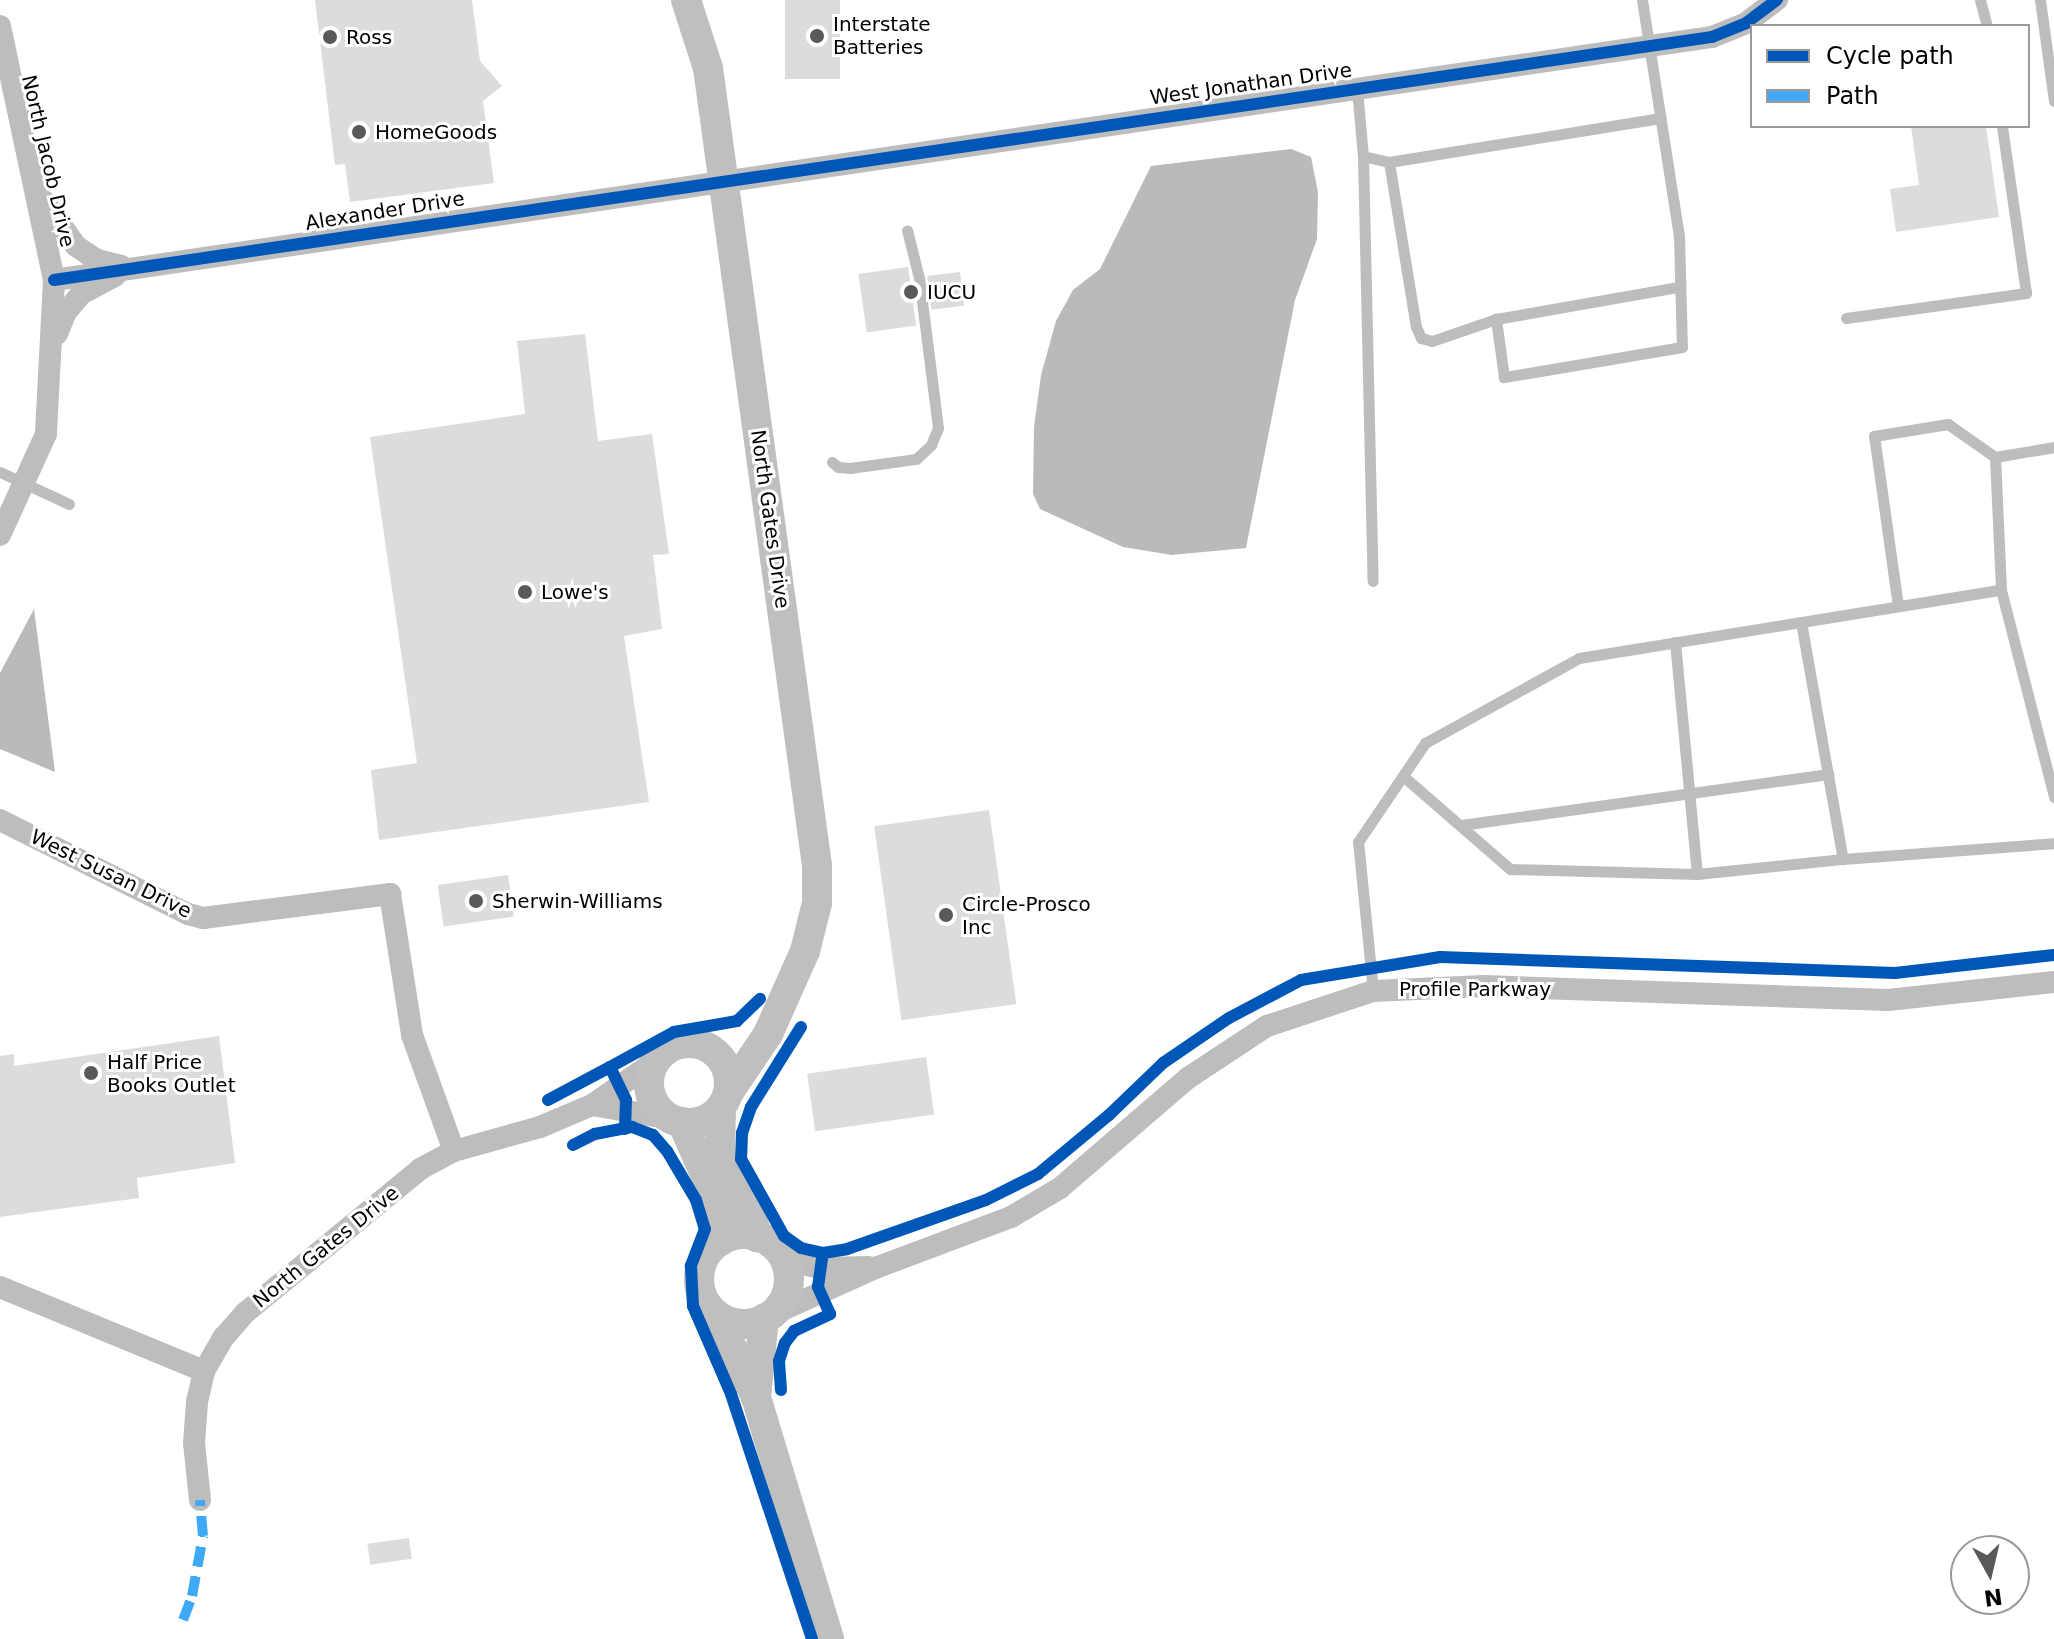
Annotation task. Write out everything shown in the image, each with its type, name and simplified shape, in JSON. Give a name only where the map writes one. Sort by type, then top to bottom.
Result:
[{"type":"street","name":"North Gates Drive","points":[[686,0],[708,68],[817,866],[817,903],[808,940],[768,1034],[725,1100]]},
{"type":"street","name":"West Jonathan Drive","points":[[722,185],[898,154],[1712,37],[1746,23],[1777,0]]},
{"type":"street","name":"North Jacob Drive","points":[[0,26],[4,60],[36,189],[54,280],[46,434],[25,486],[0,535]]},
{"type":"street","name":"Alexander Drive","points":[[54,280],[547,206],[722,185]]},
{"type":"street","name":"Alexander Drive","points":[[36,189],[60,228],[76,246],[97,260],[130,268]]},
{"type":"street","name":"Alexander Drive","points":[[50,379],[57,332],[66,312],[81,294],[130,268]]},
{"type":"street","name":"West Susan Drive","points":[[0,820],[188,914],[203,918],[390,894],[412,1035],[454,1151]]},
{"type":"street","name":"Profile Parkway","points":[[768,1316],[878,1267],[1011,1217],[1060,1188],[1188,1078],[1267,1026],[1373,991],[1484,986],[1888,1000],[2054,982]]},
{"type":"street","points":[[706,1046],[768,1034]]},
{"type":"street","points":[[721,1241],[721,1211],[677,1121],[653,1101],[649,1088],[654,1062],[671,1046],[694,1043],[706,1046],[715,1052],[728,1070],[720,1150],[724,1170],[752,1217],[757,1237]]},
{"type":"street","name":"North Gates Drive","points":[[200,1500],[194,1443],[197,1402],[204,1371],[224,1337],[245,1313],[420,1169],[454,1151],[540,1127],[592,1105],[654,1062]]},
{"type":"street","points":[[592,1105],[677,1121],[703,1121],[725,1100]]},
{"type":"street","points":[[756,1397],[768,1316],[788,1290],[785,1260],[776,1248],[757,1237],[735,1235],[710,1250],[699,1276],[700,1291],[716,1315],[756,1397],[829,1639]]},
{"type":"street","name":"Profile Parkway","points":[[785,1260],[820,1268],[878,1267]]},
{"type":"street","points":[[0,1287],[204,1371]]},
{"type":"street","points":[[716,1315],[743,1324],[768,1316]]},
{"type":"lane","points":[[1496,319],[1504,377],[1682,347],[1677,287],[1679,235],[1642,0]]},
{"type":"lane","points":[[1980,0],[1986,24]]},
{"type":"lane","points":[[2040,0],[2054,101]]},
{"type":"lane","points":[[1357,89],[1363,156],[1373,581]]},
{"type":"lane","points":[[1363,156],[1389,162],[1660,118]]},
{"type":"lane","points":[[1846,318],[2026,293],[2002,128]]},
{"type":"lane","points":[[1389,162],[1416,327],[1421,338],[1432,341],[1496,319],[1677,287]]},
{"type":"lane","points":[[832,462],[838,467],[850,468],[916,459],[931,445],[938,428],[919,278],[907,230]]},
{"type":"lane","points":[[1898,606],[1874,436],[1948,424],[1995,457],[2054,447]]},
{"type":"lane","points":[[1995,457],[2001,590],[2054,797]]},
{"type":"lane","points":[[0,472],[69,504]]},
{"type":"lane","points":[[1373,991],[1358,842],[1425,743],[1579,658],[2001,590]]},
{"type":"lane","points":[[1801,622],[1843,859]]},
{"type":"lane","points":[[1675,642],[1697,874]]},
{"type":"lane","points":[[1461,825],[1828,774]]},
{"type":"lane","points":[[1403,776],[1510,869],[1697,874],[2054,843]]},
{"type":"shaded area","points":[[1291,149],[1311,157],[1318,192],[1317,239],[1295,300],[1246,548],[1172,555],[1123,547],[1040,509],[1033,494],[1034,427],[1041,375],[1056,321],[1073,290],[1100,269],[1151,166]]},
{"type":"shaded area","points":[[34,609],[55,772],[0,749],[0,673]]},
{"type":"building","points":[[315,0],[472,0],[480,61],[502,86],[483,101],[494,183],[350,202],[345,164],[335,165]]},
{"type":"building","name":"Interstate Batteries","points":[[785,0],[840,0],[840,79],[785,79]]},
{"type":"building","points":[[1911,128],[1986,128],[1999,217],[1896,232],[1890,189],[1919,185]]},
{"type":"building","name":"IUCU","points":[[908,267],[916,325],[867,332],[858,274]]},
{"type":"building","points":[[960,272],[964,306],[931,310],[927,276]]},
{"type":"building","name":"Lowe's","points":[[585,334],[598,441],[652,434],[669,554],[653,555],[662,629],[624,636],[649,802],[379,840],[371,770],[417,763],[370,437],[525,414],[517,341]]},
{"type":"building","name":"Circle-Prosco Inc","points":[[989,810],[1016,1004],[901,1020],[874,826]]},
{"type":"building","name":"Sherwin-Williams","points":[[508,875],[514,917],[444,926],[438,885]]},
{"type":"building","points":[[219,1036],[235,1163],[137,1178],[139,1198],[0,1217],[0,1056],[14,1054],[14,1066]]},
{"type":"building","points":[[926,1057],[934,1114],[815,1131],[807,1074]]},
{"type":"building","points":[[409,1538],[412,1559],[370,1565],[367,1544]]},
{"type":"marked path","points":[[183,1620],[192,1596],[203,1536],[200,1500]]},
{"type":"cycle path","points":[[54,280],[1712,37],[1746,23],[1777,0]]},
{"type":"cycle path","points":[[801,1027],[751,1107],[742,1133],[741,1159],[784,1236],[801,1248],[823,1253],[847,1249],[986,1200],[1038,1174],[1109,1115],[1163,1063],[1229,1018],[1301,980],[1440,957],[1895,973],[2054,955]]},
{"type":"cycle path","points":[[610,1067],[674,1032],[737,1021],[760,999]]},
{"type":"cycle path","points":[[548,1100],[610,1067],[626,1100],[625,1129]]},
{"type":"cycle path","points":[[573,1145],[595,1134],[632,1127],[653,1135],[667,1151],[696,1200],[705,1229],[691,1266],[693,1306],[731,1394],[812,1639]]},
{"type":"cycle path","points":[[781,1390],[779,1361],[785,1343],[794,1331],[830,1314],[818,1287],[823,1253]]},
{"type":"place","name":"Interstate Batteries","points":[[817,36]]},
{"type":"place","name":"Ross","points":[[330,37]]},
{"type":"place","name":"HomeGoods","points":[[359,132]]},
{"type":"place","name":"IUCU","points":[[911,292]]},
{"type":"place","name":"Lowe's","points":[[525,592]]},
{"type":"place","name":"Sherwin-Williams","points":[[476,901]]},
{"type":"place","name":"Circle-Prosco Inc","points":[[946,915]]},
{"type":"place","name":"Half Price Books Outlet","points":[[91,1073]]}]
